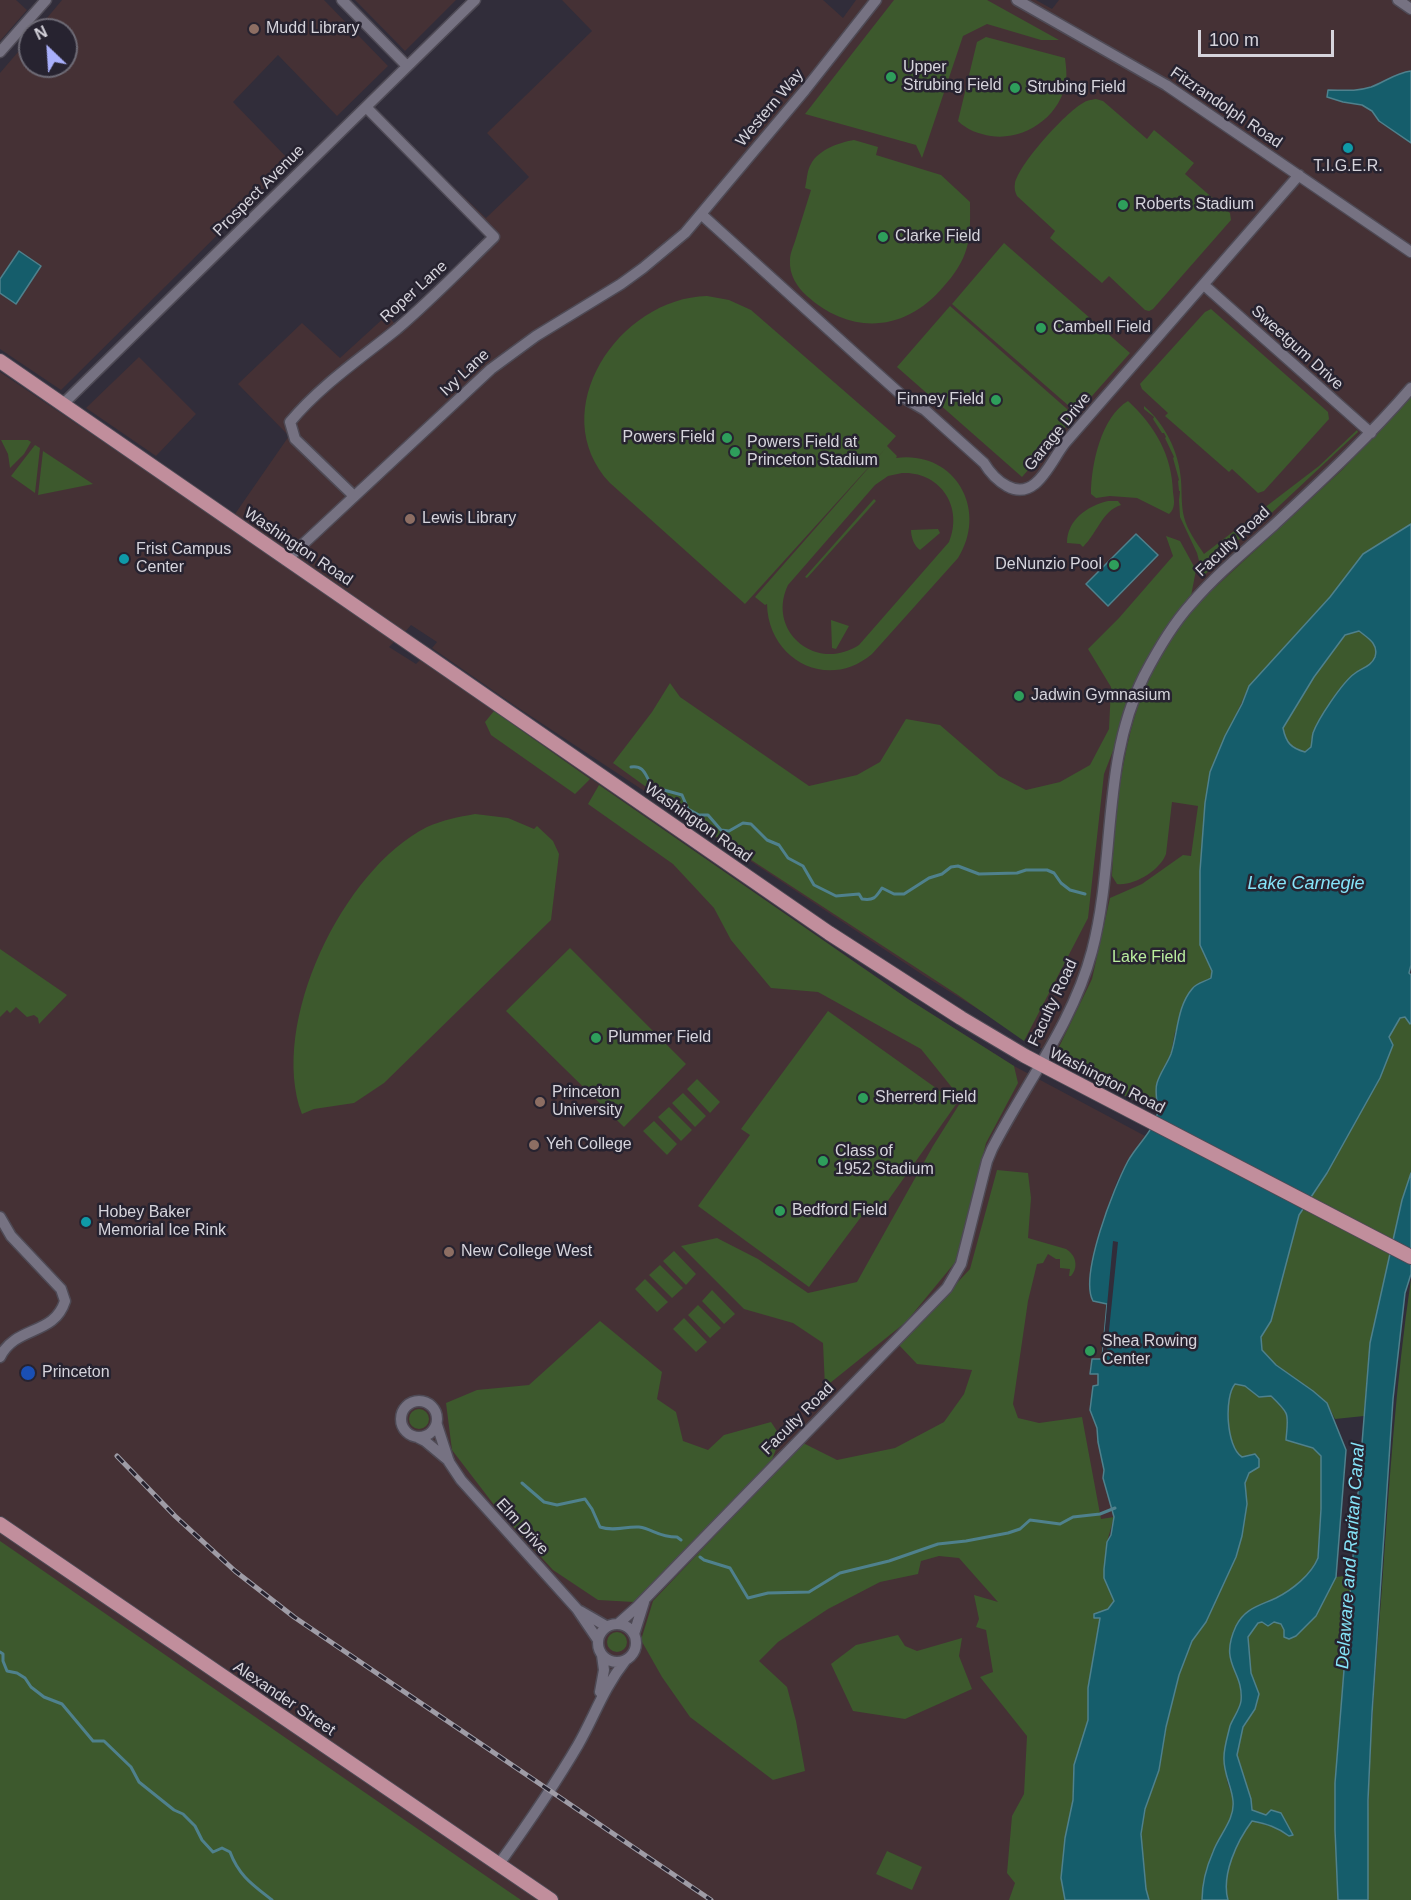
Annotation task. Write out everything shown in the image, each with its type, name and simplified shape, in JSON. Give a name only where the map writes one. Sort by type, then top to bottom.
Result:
[{"type":"main road","name":"Washington Road","points":[[0,361],[829,933],[961,1018],[1040,1065],[1411,1257]]},
{"type":"main road","name":"Alexander Street","points":[[0,1524],[551,1900]]},
{"type":"street","points":[[0,52],[46,0]]},
{"type":"street","points":[[342,0],[407,66]]},
{"type":"street","name":"Prospect Avenue","points":[[63,404],[475,0]]},
{"type":"street","name":"Western Way","points":[[685,233],[806,90],[876,0]]},
{"type":"street","name":"Fitzrandolph Road","points":[[1017,0],[1166,85],[1411,252]]},
{"type":"street","points":[[1398,0],[1411,9]]},
{"type":"street","name":"Roper Lane","points":[[354,496],[296,439],[290,422],[339,373],[435,296],[494,237],[366,107]]},
{"type":"street","name":"Garage Drive","points":[[701,214],[875,372],[906,399],[925,410],[984,463],[999,482],[1014,490],[1029,489],[1042,478],[1065,443],[1299,175]]},
{"type":"street","name":"Ivy Lane","points":[[286,560],[477,381],[510,353],[621,284],[685,233]]},
{"type":"street","name":"Sweetgum Drive","points":[[1204,285],[1371,433]]},
{"type":"street","name":"Faculty Road","points":[[619,1623],[947,1288],[961,1264],[992,1149],[1077,994],[1092,951],[1104,889],[1119,749],[1128,714],[1144,675],[1165,639],[1190,604],[1371,433],[1411,388]]},
{"type":"street","points":[[0,1217],[11,1236],[61,1288],[65,1301],[58,1317],[51,1323],[12,1340],[0,1357]]},
{"type":"street","points":[[420,1400],[430,1403],[437,1413],[437,1425],[430,1434],[417,1437],[407,1433],[401,1422],[403,1410],[410,1402],[420,1400]]},
{"type":"street","name":"Elm Drive","points":[[437,1425],[449,1462]]},
{"type":"street","name":"Elm Drive","points":[[417,1437],[449,1462],[477,1500],[577,1609],[598,1640]]},
{"type":"street","name":"Faculty Road","points":[[634,1634],[645,1599]]},
{"type":"street","name":"Elm Drive","points":[[577,1609],[606,1626]]},
{"type":"street","points":[[499,1864],[565,1765],[612,1677],[635,1650],[637,1644],[634,1634],[625,1625],[619,1623],[606,1626],[598,1640],[604,1670],[597,1704]]},
{"type":"street","points":[[602,1655],[612,1662],[625,1661]]},
{"type":"shaded area","points":[[0,0],[16,0],[27,10],[0,41]]},
{"type":"shaded area","points":[[62,0],[324,0],[388,66],[337,116],[278,55],[233,102],[291,162],[61,390],[0,349],[0,73],[18,52],[18,78],[78,78],[78,18],[47,18]]},
{"type":"shaded area","points":[[355,0],[456,0],[405,51]]},
{"type":"shaded area","points":[[562,0],[823,0],[843,18],[856,0],[1036,0],[1052,9],[1059,0],[1411,0],[1411,524],[1363,554],[1249,686],[1200,871],[1157,1113],[1057,1058],[926,977],[514,705],[432,648],[437,642],[411,625],[405,632],[393,625],[235,514],[289,436],[238,384],[302,323],[340,358],[387,315],[395,324],[487,237],[432,182],[440,174],[486,218],[529,177],[487,133],[592,31]]},
{"type":"shaded area","points":[[139,357],[196,414],[156,456],[86,408]]},
{"type":"shaded area","name":"Princeton University","points":[[0,372],[396,640],[389,647],[416,664],[420,660],[908,999],[1014,1066],[1147,1137],[1130,1158],[1117,1181],[1106,1212],[1107,1304],[1102,1360],[1092,1359],[1090,1373],[1098,1374],[1098,1386],[1090,1410],[1097,1428],[1104,1470],[1103,1478],[1114,1517],[1111,1535],[1107,1542],[1061,1878],[1065,1900],[0,1900]]},
{"type":"green space","name":"Upper Strubing Field","points":[[894,0],[987,0],[1059,40],[1041,40],[987,24],[963,36],[922,158],[916,145],[805,114]]},
{"type":"green space","name":"Strubing Field","points":[[986,37],[1065,58],[1066,81],[1063,94],[1049,115],[1028,130],[1004,137],[991,136],[973,131],[958,121],[977,42]]},
{"type":"green space","name":"Roberts Stadium","points":[[1096,99],[1103,101],[1147,139],[1154,130],[1194,163],[1185,174],[1230,213],[1231,220],[1149,311],[1145,310],[1109,276],[1102,283],[1050,238],[1055,231],[1017,196],[1015,191],[1015,183],[1025,163],[1044,139],[1075,108],[1086,101]]},
{"type":"green space","name":"Clarke Field","points":[[854,140],[878,147],[876,155],[941,175],[970,202],[970,230],[961,263],[944,286],[929,301],[913,313],[896,320],[860,323],[842,318],[824,309],[807,296],[792,276],[790,257],[811,190],[805,188],[810,166],[814,159],[824,151]]},
{"type":"green space","name":"Cambell Field","points":[[1004,243],[1130,353],[1077,413],[952,304]]},
{"type":"green space","name":"Powers Field at Princeton Stadium","points":[[707,296],[729,300],[751,310],[896,436],[887,446],[897,456],[896,458],[917,458],[935,463],[949,473],[960,487],[967,503],[970,521],[967,539],[958,558],[872,654],[855,665],[837,670],[819,669],[803,664],[789,654],[777,640],[770,623],[767,604],[765,605],[755,597],[886,448],[745,604],[610,483],[591,454],[585,424],[588,393],[600,363],[620,337],[645,316],[675,302]],"holes":[[[902,473],[916,474],[938,485],[951,504],[953,529],[949,542],[859,645],[843,652],[827,654],[799,643],[789,632],[784,618],[783,602],[788,585],[875,485],[888,476]]]},
{"type":"green space","name":"Finney Field","points":[[950,306],[1075,416],[1022,477],[897,367]]},
{"type":"green space","points":[[1211,309],[1328,412],[1329,419],[1264,491],[1258,493],[1232,469],[1229,472],[1165,416],[1168,413],[1142,389],[1140,384],[1205,312]]},
{"type":"green space","name":"Lake Field","points":[[1411,396],[1411,524],[1363,554],[1330,597],[1249,686],[1210,772],[1205,803],[1200,871],[1200,945],[1212,971],[1211,978],[1207,980],[1175,1032],[1171,1053],[1156,1084],[1157,1113],[1065,1064],[1060,1058],[1058,1049],[1092,979],[1110,898],[1142,884],[1183,855],[1191,856],[1198,806],[1172,802],[1166,854],[1163,860],[1153,871],[1139,880],[1117,884],[1112,876],[1121,780],[1135,717],[1145,687],[1158,658],[1175,630],[1195,606],[1342,470]]},
{"type":"green space","points":[[1128,401],[1154,431],[1165,454],[1172,478],[1174,501],[1174,507],[1169,514],[1137,498],[1110,496],[1096,498],[1091,494],[1093,469],[1104,430],[1119,408]]},
{"type":"green space","points":[[1144,406],[1152,413],[1170,439],[1180,470],[1185,522],[1204,554],[1319,466],[1357,430],[1358,432],[1263,521],[1233,544],[1218,551],[1213,556],[1210,570],[1203,576],[1197,553],[1180,517],[1179,480],[1174,457],[1164,433]]},
{"type":"green space","points":[[1,440],[31,442],[24,454],[10,468],[8,454]]},
{"type":"green space","points":[[35,445],[40,448],[35,493],[11,476]]},
{"type":"green space","points":[[43,451],[93,484],[38,495]]},
{"type":"green space","points":[[874,499],[876,501],[807,578],[805,577]]},
{"type":"green space","points":[[1108,501],[1118,501],[1121,505],[1109,512],[1083,547],[1080,544],[1067,543],[1070,527],[1074,521],[1086,510]]},
{"type":"green space","points":[[938,529],[940,533],[920,550],[916,546],[911,530]]},
{"type":"green space","points":[[1166,536],[1180,541],[1196,570],[1191,596],[1150,655],[1104,774],[1088,918],[1024,1041],[958,995],[710,833],[613,763],[652,712],[670,683],[680,697],[809,786],[857,775],[880,762],[906,719],[940,725],[999,776],[1026,790],[1060,782],[1090,765],[1109,729],[1111,687],[1088,649],[1119,618],[1173,556]]},
{"type":"green space","points":[[831,620],[849,626],[836,649],[832,648]]},
{"type":"green space","points":[[1359,631],[1374,645],[1375,657],[1368,666],[1349,679],[1331,702],[1313,733],[1311,747],[1305,752],[1296,749],[1286,738],[1283,728],[1314,677],[1345,634]]},
{"type":"green space","points":[[494,711],[590,779],[575,794],[491,735],[485,722]]},
{"type":"green space","points":[[599,785],[908,999],[1014,1066],[1018,1083],[986,1143],[957,1260],[906,1322],[825,1387],[823,1343],[793,1323],[744,1309],[681,1246],[717,1238],[758,1259],[808,1293],[857,1282],[933,1146],[962,1100],[921,1049],[818,992],[771,988],[731,940],[714,908],[673,864],[588,804]]},
{"type":"green space","points":[[475,814],[508,818],[534,829],[537,826],[553,841],[559,854],[551,920],[384,1083],[354,1103],[314,1109],[302,1114],[294,1078],[295,1037],[304,995],[320,952],[342,913],[367,877],[396,848],[427,827]]},
{"type":"green space","name":"Plummer Field","points":[[570,948],[686,1064],[624,1127],[506,1011]]},
{"type":"green space","points":[[0,949],[67,995],[39,1024],[38,1018],[34,1015],[27,1017],[16,1007],[10,1013],[7,1010],[0,1017]]},
{"type":"green space","points":[[828,1011],[957,1103],[877,1216],[861,1217],[809,1287],[698,1206],[750,1135],[741,1129]]},
{"type":"green space","points":[[1405,1017],[1411,1023],[1411,1173],[1402,1200],[1370,1343],[1364,1416],[1335,1419],[1327,1403],[1276,1365],[1262,1350],[1261,1337],[1271,1321],[1299,1215],[1327,1173],[1380,1078],[1393,1045],[1389,1037],[1400,1018]]},
{"type":"green space","points":[[697,1079],[720,1102],[710,1113],[687,1089]]},
{"type":"green space","points":[[683,1093],[706,1116],[695,1127],[672,1103]]},
{"type":"green space","points":[[669,1107],[692,1130],[681,1141],[658,1117]]},
{"type":"green space","points":[[654,1121],[677,1144],[667,1155],[643,1131]]},
{"type":"green space","points":[[997,1170],[1028,1173],[1031,1198],[1028,1238],[1066,1249],[1072,1254],[1076,1265],[1069,1276],[1070,1269],[1060,1268],[1060,1259],[1048,1254],[1043,1263],[1037,1264],[1028,1301],[1013,1404],[1018,1418],[1039,1423],[1082,1417],[1101,1519],[1114,1517],[1107,1542],[1104,1578],[1114,1601],[1108,1609],[1094,1618],[1100,1617],[1088,1688],[1088,1720],[1074,1765],[1073,1800],[1065,1838],[1061,1878],[1065,1900],[1009,1900],[1015,1883],[1007,1873],[1012,1816],[1024,1794],[1027,1736],[980,1677],[993,1672],[986,1630],[976,1627],[979,1619],[974,1595],[998,1602],[959,1558],[939,1556],[921,1561],[918,1574],[880,1582],[828,1609],[778,1642],[759,1661],[787,1687],[805,1771],[773,1780],[690,1717],[662,1677],[641,1640],[653,1601],[803,1443],[837,1460],[895,1448],[944,1422],[964,1394],[972,1370],[917,1364],[899,1345],[970,1269]]},
{"type":"green space","points":[[674,1251],[696,1274],[686,1285],[663,1261]]},
{"type":"green space","points":[[660,1265],[683,1288],[672,1298],[649,1275]]},
{"type":"green space","points":[[645,1279],[668,1302],[657,1312],[635,1289]]},
{"type":"green space","points":[[1411,1279],[1411,1900],[1368,1900],[1368,1821],[1373,1704],[1394,1433]]},
{"type":"green space","points":[[712,1290],[735,1314],[724,1324],[702,1301]]},
{"type":"green space","points":[[698,1305],[721,1328],[710,1338],[688,1315]]},
{"type":"green space","points":[[684,1318],[707,1342],[696,1352],[673,1329]]},
{"type":"green space","points":[[600,1321],[662,1372],[657,1399],[676,1412],[683,1441],[708,1450],[724,1435],[771,1422],[781,1437],[771,1462],[634,1602],[598,1600],[553,1570],[498,1510],[452,1450],[446,1403],[477,1390],[529,1385]]},
{"type":"green space","points":[[1235,1384],[1245,1386],[1259,1397],[1270,1396],[1287,1415],[1286,1440],[1313,1448],[1321,1456],[1318,1558],[1306,1576],[1288,1591],[1244,1616],[1236,1626],[1231,1639],[1230,1658],[1241,1690],[1241,1703],[1231,1725],[1227,1753],[1226,1775],[1233,1799],[1233,1809],[1208,1864],[1202,1900],[1149,1900],[1141,1834],[1145,1809],[1159,1770],[1166,1727],[1179,1675],[1192,1641],[1206,1622],[1236,1557],[1242,1536],[1247,1504],[1245,1483],[1255,1454],[1242,1457],[1237,1452],[1230,1433],[1229,1399]]},
{"type":"green space","points":[[415,1409],[423,1409],[429,1415],[429,1423],[423,1429],[415,1429],[409,1423],[409,1415]]},
{"type":"green space","points":[[0,1541],[486,1876],[521,1900],[0,1900]]},
{"type":"green space","points":[[1352,1575],[1335,1783],[1338,1900],[1228,1900],[1226,1890],[1232,1859],[1241,1838],[1252,1821],[1279,1828],[1289,1836],[1270,1810],[1266,1815],[1252,1811],[1251,1799],[1237,1755],[1243,1727],[1255,1709],[1259,1694],[1251,1673],[1248,1637],[1257,1623],[1270,1625],[1274,1622],[1281,1624],[1284,1630],[1316,1616],[1336,1577]]},
{"type":"green space","points":[[617,1632],[624,1635],[627,1642],[624,1649],[617,1652],[610,1649],[607,1642],[610,1635]]},
{"type":"green space","points":[[898,1635],[905,1646],[917,1651],[962,1638],[959,1656],[972,1689],[905,1719],[853,1711],[831,1664],[856,1645]]},
{"type":"green space","points":[[887,1851],[922,1867],[912,1890],[876,1874]]},
{"type":"water","points":[[1411,71],[1411,143],[1379,121],[1372,111],[1362,105],[1327,97],[1328,90],[1365,89]]},
{"type":"water","points":[[19,251],[41,266],[16,304],[0,293],[0,279]]},
{"type":"water","name":"Lake Carnegie","points":[[1411,524],[1411,965],[1409,973],[1411,975],[1411,1023],[1405,1017],[1400,1018],[1389,1037],[1393,1045],[1380,1078],[1327,1173],[1299,1215],[1271,1321],[1261,1337],[1262,1350],[1276,1365],[1327,1403],[1346,1450],[1336,1577],[1316,1616],[1296,1636],[1289,1639],[1284,1637],[1281,1624],[1274,1622],[1268,1626],[1262,1622],[1258,1623],[1248,1637],[1251,1673],[1259,1694],[1255,1709],[1243,1727],[1237,1755],[1251,1799],[1252,1810],[1266,1815],[1271,1810],[1281,1813],[1293,1835],[1289,1836],[1272,1826],[1252,1821],[1241,1838],[1232,1859],[1226,1890],[1228,1900],[1202,1900],[1208,1864],[1232,1815],[1233,1808],[1224,1753],[1230,1726],[1241,1701],[1241,1690],[1230,1659],[1231,1639],[1244,1615],[1253,1608],[1288,1591],[1306,1576],[1318,1558],[1321,1456],[1313,1448],[1286,1440],[1287,1415],[1271,1396],[1259,1397],[1245,1386],[1235,1384],[1229,1399],[1230,1433],[1237,1452],[1242,1457],[1255,1454],[1259,1459],[1259,1467],[1249,1473],[1245,1483],[1247,1504],[1236,1557],[1206,1622],[1192,1641],[1179,1675],[1166,1727],[1159,1770],[1145,1809],[1141,1834],[1149,1900],[1065,1900],[1061,1878],[1065,1838],[1073,1800],[1074,1765],[1088,1720],[1088,1688],[1100,1618],[1094,1618],[1094,1614],[1108,1609],[1114,1601],[1104,1578],[1104,1569],[1107,1542],[1111,1535],[1114,1517],[1103,1478],[1104,1470],[1097,1428],[1090,1410],[1093,1386],[1098,1385],[1098,1374],[1090,1374],[1092,1359],[1102,1359],[1107,1304],[1093,1301],[1090,1289],[1094,1253],[1107,1210],[1122,1173],[1157,1115],[1157,1083],[1171,1054],[1183,1004],[1194,987],[1211,978],[1212,971],[1200,945],[1200,871],[1205,803],[1210,772],[1249,686],[1330,597],[1363,554]],"holes":[[[1359,631],[1374,645],[1375,657],[1368,665],[1354,674],[1337,693],[1313,733],[1311,747],[1305,752],[1296,749],[1286,738],[1283,728],[1314,677],[1345,635]]]},
{"type":"water","name":"DeNunzio Pool","points":[[1136,534],[1158,555],[1108,606],[1086,584]]},
{"type":"water","points":[[1411,1173],[1411,1274],[1405,1293],[1393,1399],[1372,1713],[1368,1800],[1368,1900],[1338,1900],[1335,1783],[1370,1343],[1402,1200]]},
{"type":"pier","points":[[1113,1241],[1118,1242],[1106,1360],[1102,1360]]},
{"type":"waterway","points":[[631,767],[640,768],[645,772],[653,787],[682,795],[688,809],[699,815],[708,815],[721,830],[729,831],[743,823],[751,824],[767,840],[779,845],[788,858],[803,866],[814,885],[836,896],[859,894],[862,899],[872,899],[882,888],[894,894],[904,894],[929,878],[958,866],[979,874],[1047,870],[1054,873],[1070,890],[1085,894]]},
{"type":"waterway","points":[[522,1483],[544,1502],[557,1505],[585,1499],[600,1527],[610,1529],[639,1527],[681,1540]]},
{"type":"waterway","points":[[700,1557],[730,1568],[748,1598],[768,1593],[809,1592],[840,1573],[889,1561],[938,1544],[1008,1533],[1020,1529],[1030,1520],[1060,1524],[1073,1517],[1100,1514],[1115,1508]]},
{"type":"waterway","points":[[0,1652],[3,1654],[7,1671],[17,1673],[44,1697],[62,1704],[93,1741],[104,1741],[131,1767],[139,1782],[174,1810],[183,1814],[195,1826],[202,1840],[213,1852],[222,1848],[230,1852],[242,1874],[272,1900]]},
{"type":"railway","points":[[117,1456],[175,1516],[235,1571],[294,1617],[711,1900]]},
{"type":"place","name":"Mudd Library","points":[[254,29]]},
{"type":"place","name":"Upper Strubing Field","points":[[891,77]]},
{"type":"place","name":"Strubing Field","points":[[1015,88]]},
{"type":"place","name":"T.I.G.E.R.","points":[[1348,148]]},
{"type":"place","name":"Roberts Stadium","points":[[1123,205]]},
{"type":"place","name":"Clarke Field","points":[[883,237]]},
{"type":"place","name":"Cambell Field","points":[[1041,328]]},
{"type":"place","name":"Finney Field","points":[[996,400]]},
{"type":"place","name":"Powers Field","points":[[727,438]]},
{"type":"place","name":"Powers Field at Princeton Stadium","points":[[735,452]]},
{"type":"place","name":"Lewis Library","points":[[410,519]]},
{"type":"place","name":"Frist Campus Center","points":[[124,559]]},
{"type":"place","name":"DeNunzio Pool","points":[[1114,565]]},
{"type":"place","name":"Jadwin Gymnasium","points":[[1019,696]]},
{"type":"place","name":"Plummer Field","points":[[596,1038]]},
{"type":"place","name":"Sherrerd Field","points":[[863,1098]]},
{"type":"place","name":"Princeton University","points":[[540,1102]]},
{"type":"place","name":"Yeh College","points":[[534,1145]]},
{"type":"place","name":"Class of 1952 Stadium","points":[[823,1161]]},
{"type":"place","name":"Bedford Field","points":[[780,1211]]},
{"type":"place","name":"Hobey Baker Memorial Ice Rink","points":[[86,1222]]},
{"type":"place","name":"New College West","points":[[449,1252]]},
{"type":"place","name":"Shea Rowing Center","points":[[1090,1351]]},
{"type":"place","name":"Princeton","points":[[28,1373]]},
{"type":"water label","name":"Delaware and Raritan Canal","points":[[1351,1556]]}]
